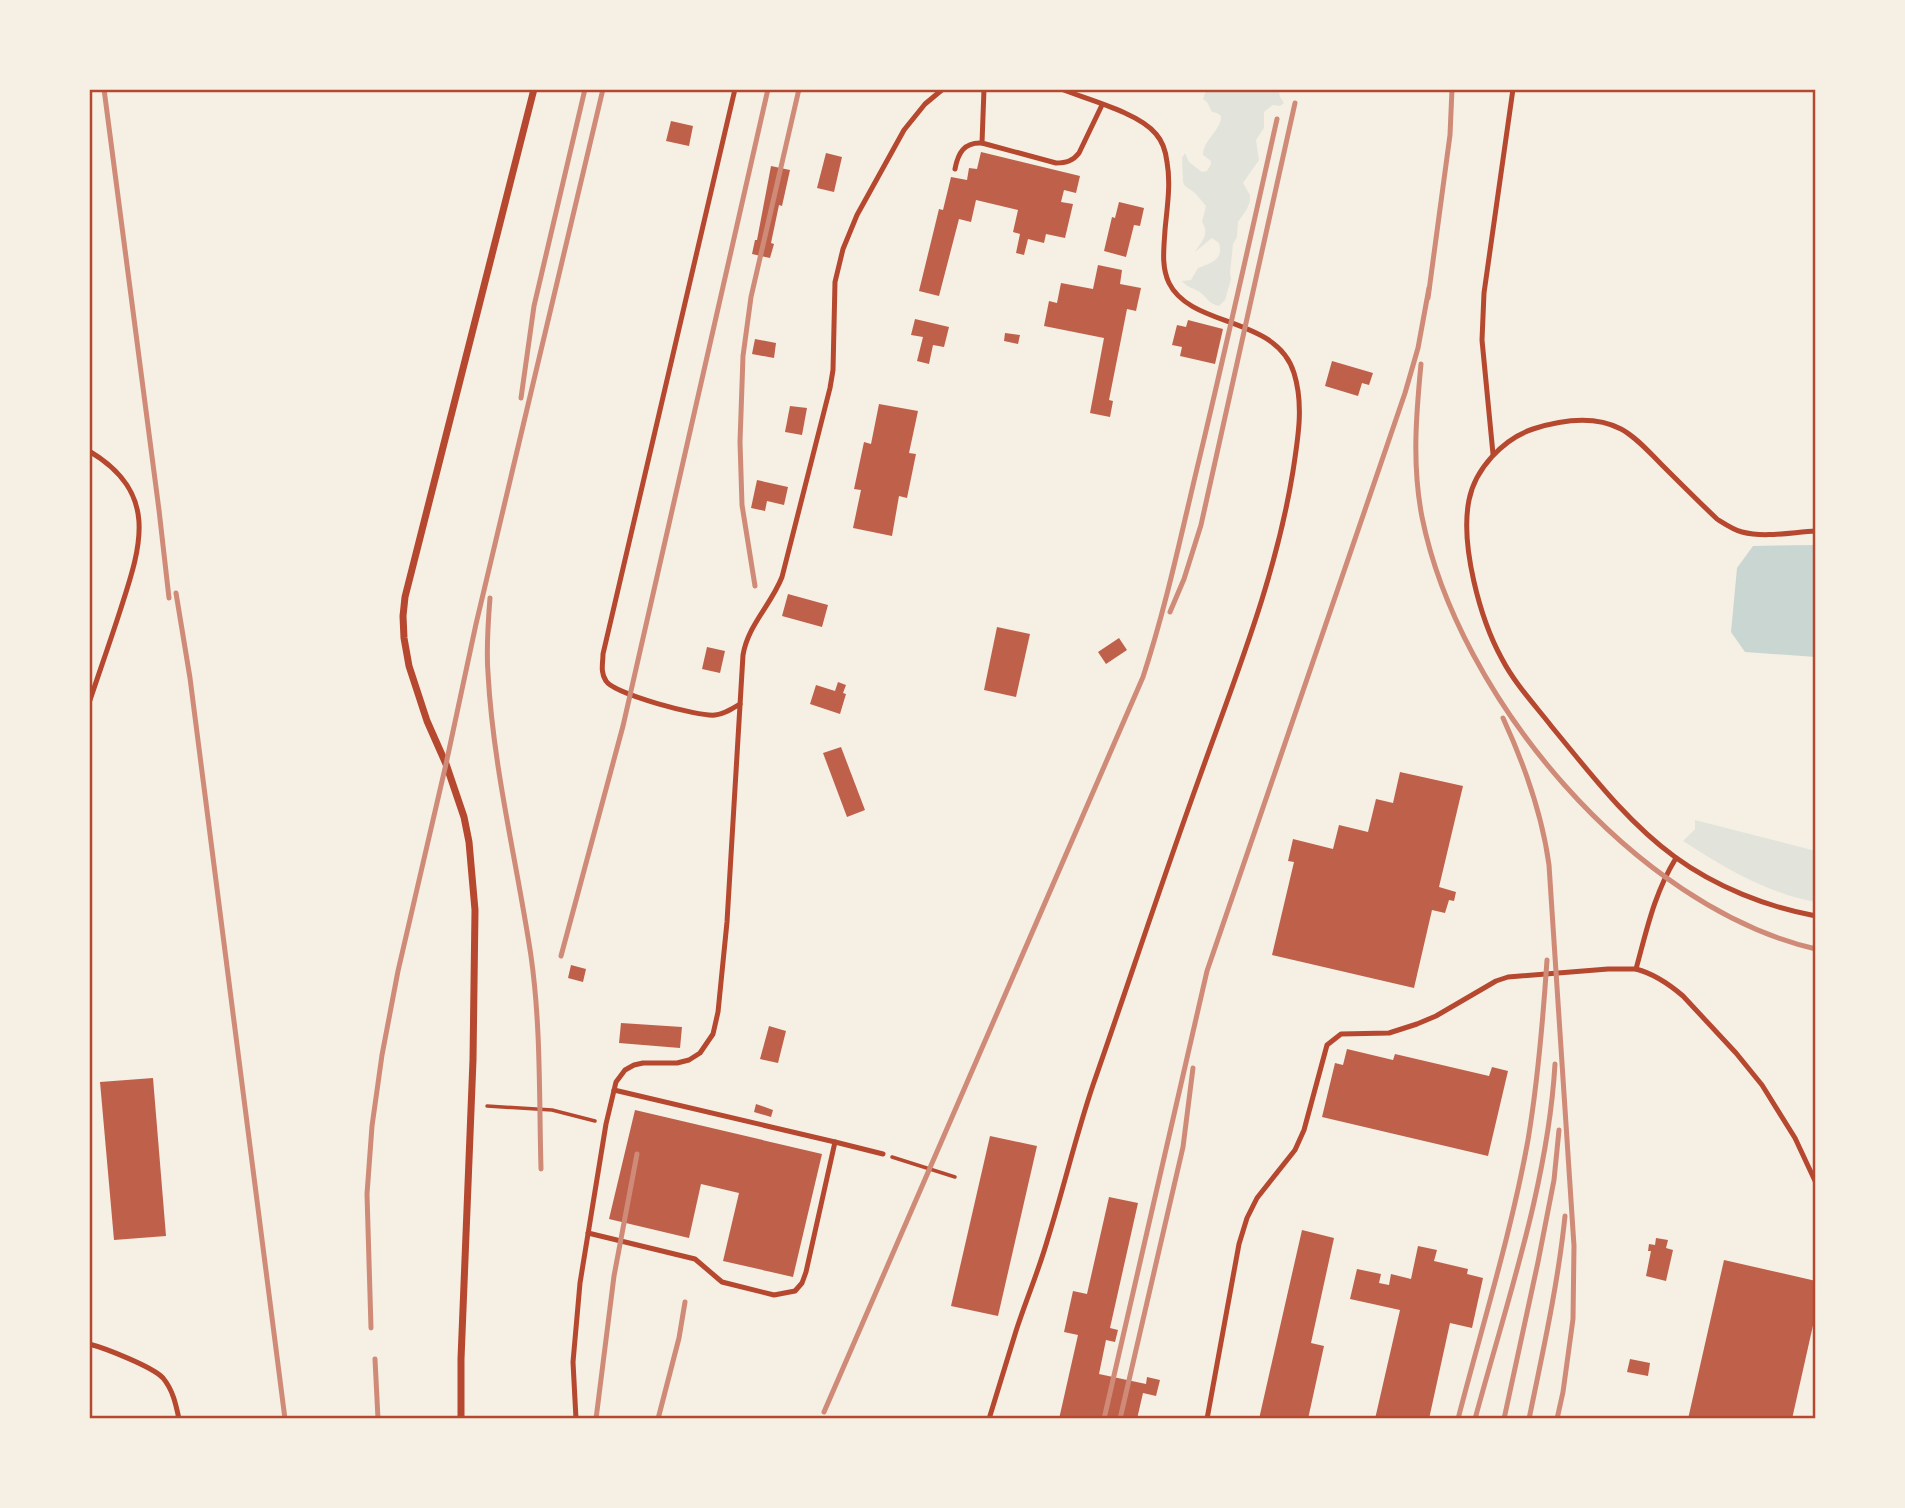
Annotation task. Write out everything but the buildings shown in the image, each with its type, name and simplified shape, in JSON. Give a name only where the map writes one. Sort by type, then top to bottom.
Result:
[{"type":"street","points":[[461,1419],[473,1060],[475,910],[464,817],[416,691],[406,652],[402,616],[534,89]]},
{"type":"lane","points":[[735,89],[603,654],[602,670],[606,681],[613,688],[643,700],[703,715],[714,716],[740,704]]},
{"type":"lane","points":[[576,1419],[573,1349],[579,1293],[606,1124],[616,1082],[625,1070],[634,1065],[690,1060],[700,1052],[713,1034],[718,1012],[727,922],[745,645],[782,577],[830,388],[834,362],[835,282],[843,248],[857,215],[904,130],[925,104],[943,89]]},
{"type":"lane","points":[[982,143],[984,89]]},
{"type":"lane","points":[[989,1419],[1047,1242],[1083,1114],[1199,776],[1244,657],[1272,569],[1291,486],[1300,422],[1294,373],[1289,360],[1277,346],[1262,336],[1185,301],[1176,294],[1170,284],[1163,256],[1169,175],[1163,146],[1156,134],[1146,124],[1129,115],[1061,89]]},
{"type":"lane","points":[[1493,454],[1482,340],[1484,292],[1513,89]]},
{"type":"lane","points":[[955,169],[960,153],[971,143],[982,143],[1056,163],[1069,162],[1079,153],[1102,105]]},
{"type":"lane","points":[[1816,531],[1762,534],[1729,527],[1717,519],[1623,430],[1607,423],[1585,420],[1546,425],[1527,431],[1493,454],[1479,474],[1469,499],[1467,522],[1468,549],[1474,578],[1492,638],[1502,660],[1598,783],[1651,838],[1700,874],[1766,903],[1816,916]]},
{"type":"lane","points":[[89,451],[104,459],[127,483],[134,496],[140,529],[134,568],[89,704]]},
{"type":"lane","points":[[1636,969],[1655,899],[1675,858]]},
{"type":"lane","points":[[1207,1419],[1239,1244],[1247,1218],[1269,1181],[1284,1166],[1300,1140],[1311,1109],[1327,1045],[1341,1034],[1390,1033],[1417,1024],[1508,977],[1636,969],[1658,977],[1678,991],[1749,1068],[1795,1138],[1816,1182]]},
{"type":"lane","points":[[614,1090],[883,1154]]},
{"type":"lane","points":[[588,1233],[695,1258],[722,1282],[774,1295],[795,1291],[806,1272],[835,1142]]},
{"type":"lane","points":[[89,1343],[156,1372],[170,1387],[179,1419]]},
{"type":"path","points":[[487,1106],[551,1110],[606,1124]]},
{"type":"path","points":[[883,1154],[955,1177]]},
{"type":"shaded area","points":[[1209,89],[1283,89],[1279,92],[1284,103],[1280,106],[1273,105],[1264,112],[1264,128],[1256,140],[1259,160],[1243,183],[1250,195],[1250,201],[1238,222],[1237,237],[1233,244],[1231,279],[1225,300],[1219,306],[1212,304],[1182,281],[1191,280],[1198,268],[1215,260],[1220,253],[1219,243],[1212,238],[1195,252],[1205,234],[1202,222],[1206,206],[1183,182],[1182,158],[1185,153],[1189,162],[1202,172],[1207,171],[1211,164],[1203,155],[1204,149],[1221,116],[1212,112],[1203,99]]},
{"type":"shaded area","points":[[1816,545],[1816,657],[1745,652],[1731,632],[1737,568],[1753,546]]},
{"type":"shaded area","points":[[1695,820],[1816,851],[1816,902],[1763,886],[1730,870],[1683,841],[1695,829]]},
{"type":"railway","points":[[104,89],[169,598]]},
{"type":"railway","points":[[521,398],[534,306],[585,89]]},
{"type":"railway","points":[[371,1328],[367,1194],[372,1126],[382,1055],[398,971],[476,624],[603,89]]},
{"type":"railway","points":[[561,956],[623,726],[768,89]]},
{"type":"railway","points":[[755,586],[742,505],[740,442],[743,356],[751,297],[799,89]]},
{"type":"railway","points":[[1428,298],[1450,135],[1452,89]]},
{"type":"railway","points":[[1170,612],[1184,579],[1201,525],[1295,103]]},
{"type":"railway","points":[[824,1412],[1143,677],[1174,567],[1277,119]]},
{"type":"railway","points":[[1104,1419],[1207,971],[1405,393],[1418,348],[1429,288]]},
{"type":"railway","points":[[1421,364],[1416,460],[1422,517],[1442,586],[1473,655],[1514,722],[1564,785],[1621,841],[1683,889],[1748,926],[1816,949]]},
{"type":"railway","points":[[176,593],[190,678],[285,1419]]},
{"type":"railway","points":[[490,598],[487,654],[495,744],[534,982],[541,1169]]},
{"type":"railway","points":[[1503,718],[1532,790],[1549,865],[1574,1246],[1573,1319],[1557,1419]]},
{"type":"railway","points":[[1458,1419],[1505,1245],[1528,1140],[1540,1050],[1547,960]]},
{"type":"railway","points":[[1475,1419],[1535,1199],[1551,1109],[1555,1064]]},
{"type":"railway","points":[[1120,1419],[1183,1147],[1193,1068]]},
{"type":"railway","points":[[1504,1419],[1554,1180],[1559,1130]]},
{"type":"railway","points":[[596,1419],[614,1276],[637,1154]]},
{"type":"railway","points":[[1529,1419],[1545,1343],[1565,1216]]},
{"type":"railway","points":[[658,1419],[679,1338],[685,1302]]},
{"type":"railway","points":[[375,1359],[378,1419]]}]
